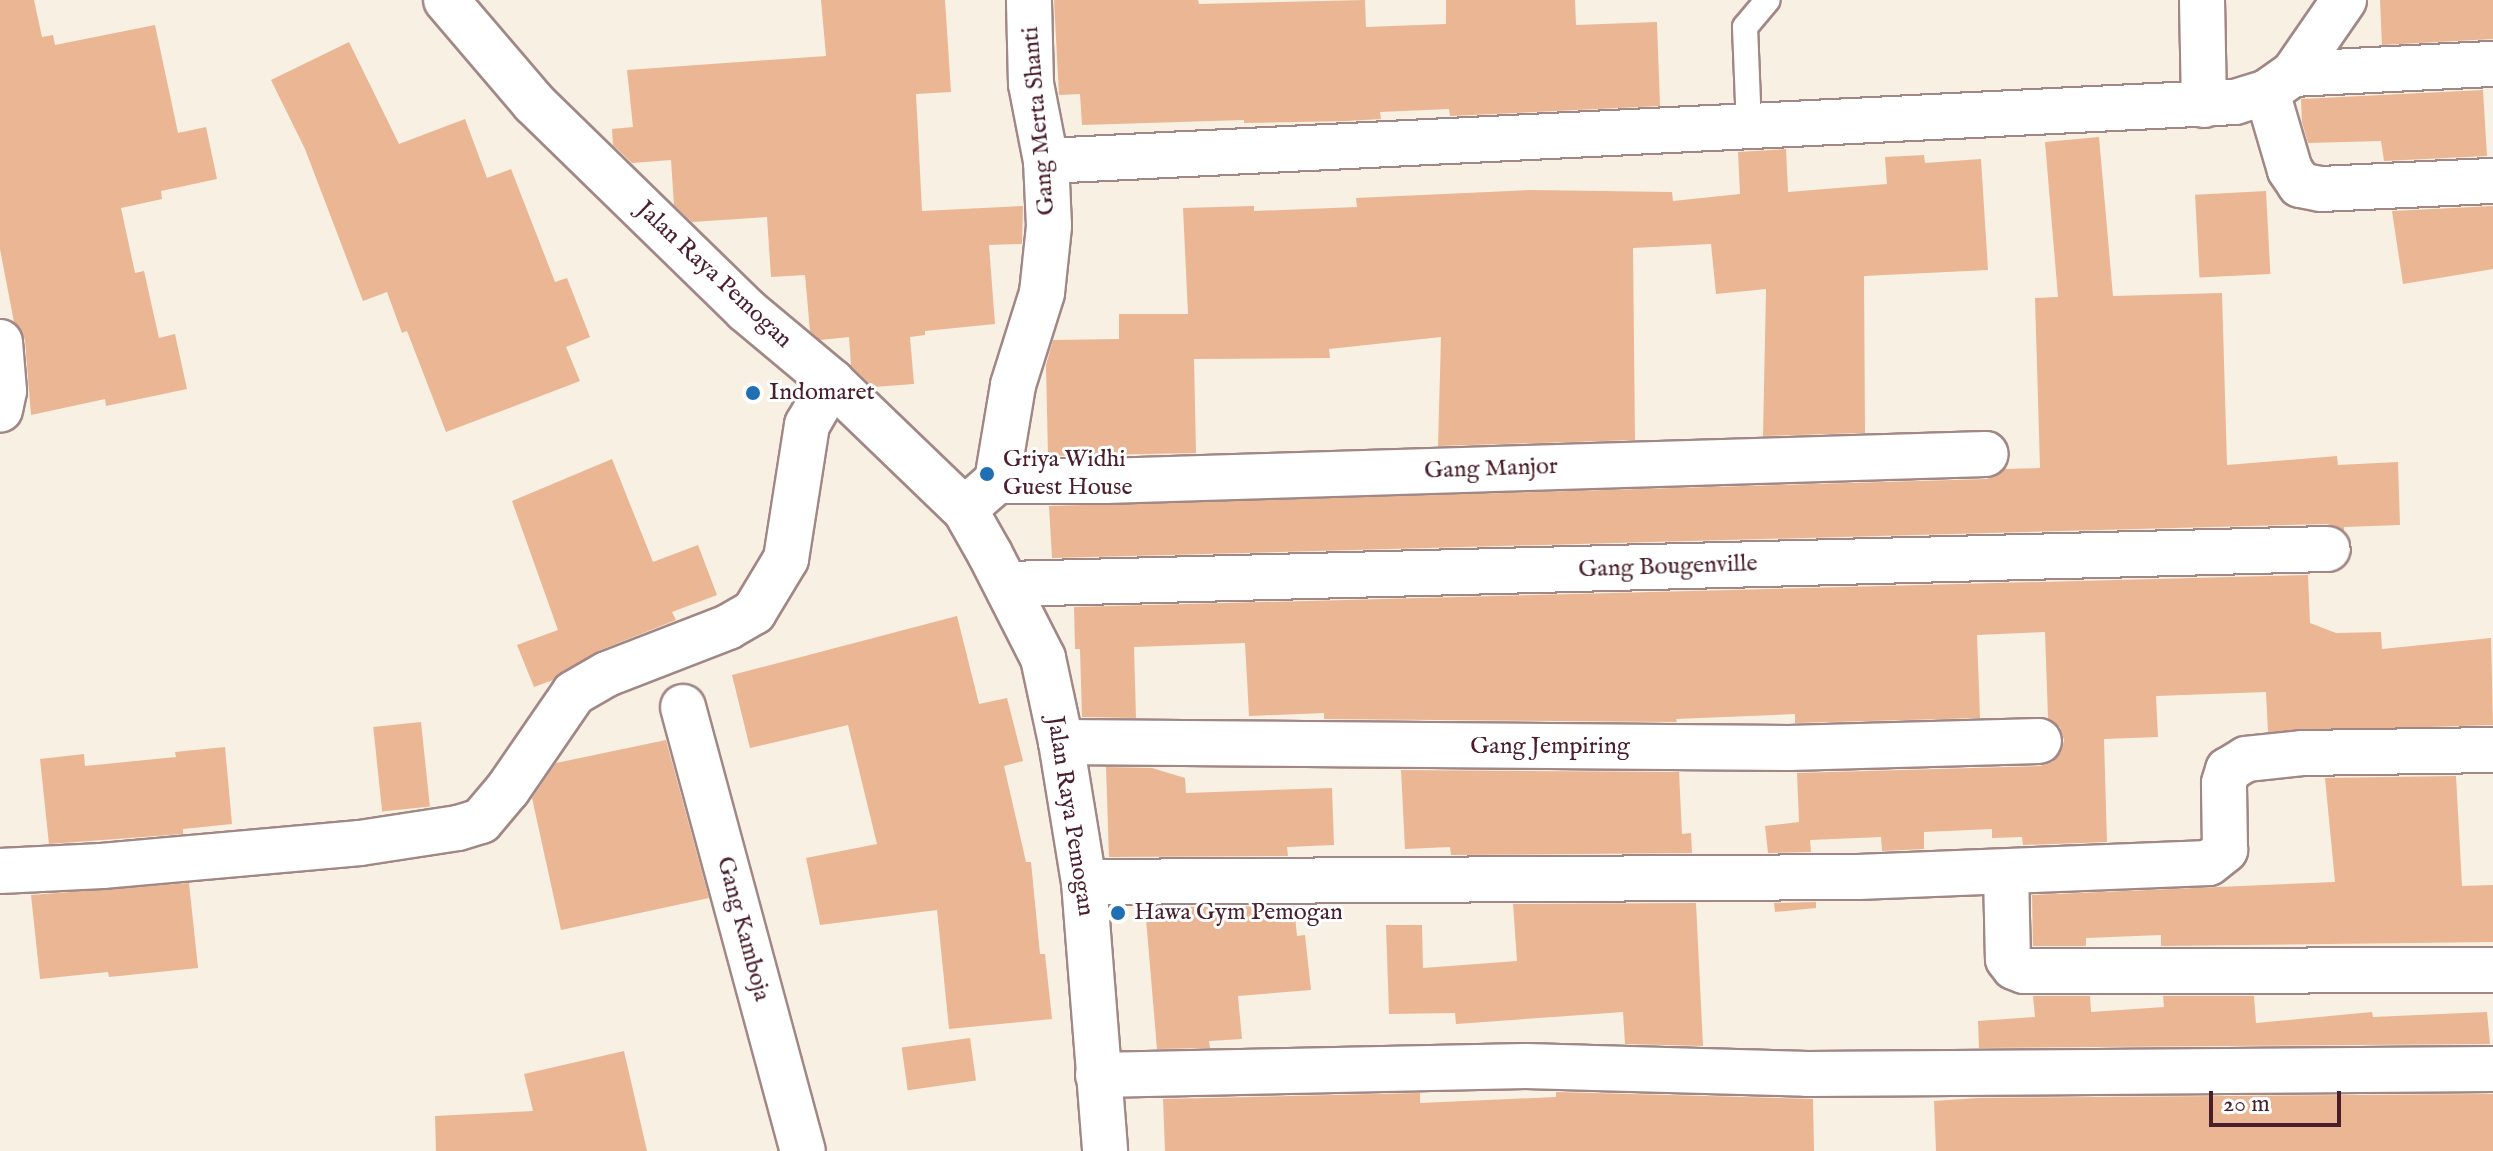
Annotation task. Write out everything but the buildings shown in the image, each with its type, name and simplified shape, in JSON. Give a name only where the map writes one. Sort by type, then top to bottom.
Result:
[{"type":"street","name":"Gang Merta Shanti","points":[[997,481],[1013,385],[1042,293],[1049,226],[1046,161],[1031,84],[1029,0]]},
{"type":"street","points":[[2202,0],[2204,105]]},
{"type":"street","points":[[2344,0],[2280,83],[2290,170],[2300,185],[2321,189],[2493,181]]},
{"type":"street","name":"Jalan Raya Pemogan","points":[[451,1],[534,103],[746,310],[832,382],[965,510],[1008,584],[1043,658],[1061,742],[1084,882],[1105,1151]]},
{"type":"street","points":[[1046,161],[2204,105],[2235,102],[2280,83],[2493,64]]},
{"type":"street","points":[[0,342],[4,370],[0,410]]},
{"type":"street","points":[[0,871],[102,866],[360,843],[458,828],[481,821],[508,789],[574,693],[607,674],[728,627],[754,612],[786,559],[807,425],[832,382]]},
{"type":"street","name":"Gang Manjor","points":[[997,481],[1120,481],[1986,454]]},
{"type":"street","points":[[965,510],[997,481]]},
{"type":"street","name":"Gang Bougenville","points":[[1008,584],[2328,549]]},
{"type":"street","name":"Gang Kamboja","points":[[683,707],[803,1151]]},
{"type":"street","name":"Gang Jempiring","points":[[1061,742],[1789,748],[2039,741]]},
{"type":"street","points":[[1084,882],[1373,882],[2006,873],[2209,863],[2225,850],[2224,783],[2228,770],[2246,759],[2302,753],[2493,750]]},
{"type":"street","points":[[2006,873],[2008,959],[2014,967],[2024,971],[2493,970]]},
{"type":"street","points":[[1098,1075],[1526,1066],[1808,1074],[2493,1069]]},
{"type":"lane","points":[[1749,127],[1745,27],[1752,14],[1768,0]]},
{"type":"place","name":"Indomaret","points":[[753,393]]},
{"type":"place","name":"Griya Widhi Guest House","points":[[987,474]]},
{"type":"place","name":"Hawa Gym Pemogan","points":[[1118,913]]}]
